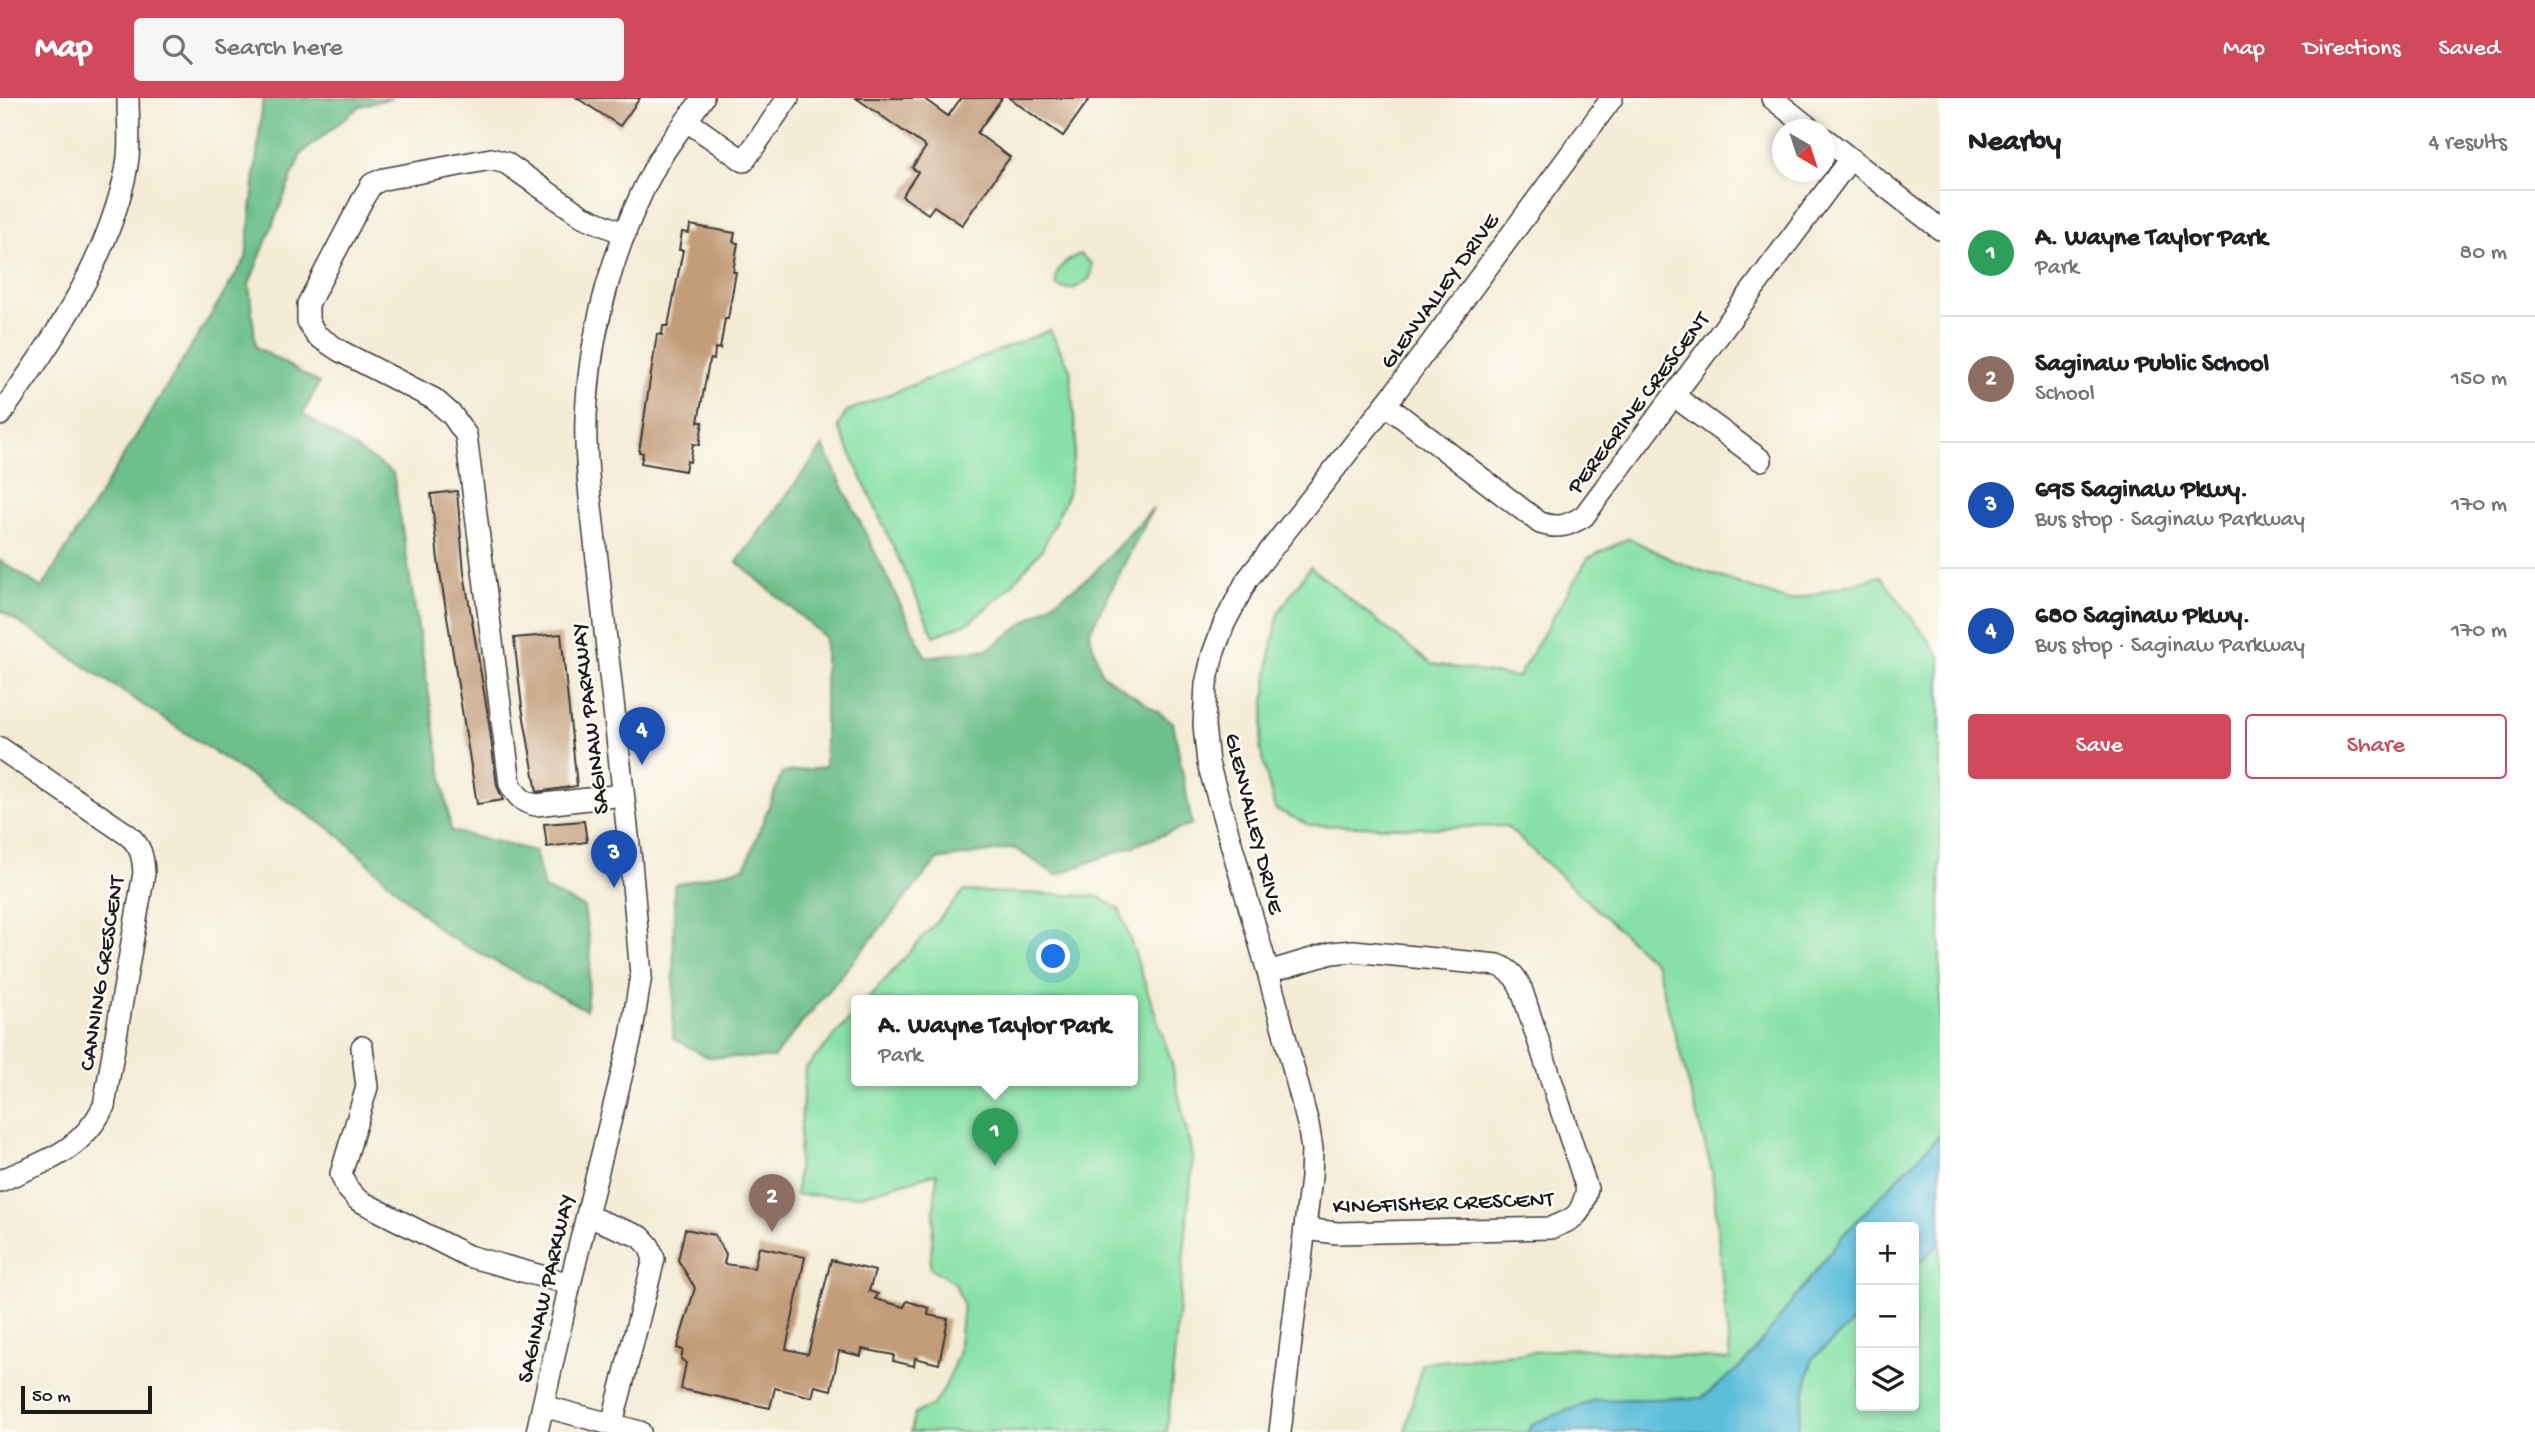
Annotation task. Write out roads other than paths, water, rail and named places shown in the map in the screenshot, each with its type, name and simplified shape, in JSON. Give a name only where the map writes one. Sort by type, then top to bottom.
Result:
[{"type":"street","points":[[0,415],[76,302],[103,247],[117,205],[128,157],[128,98]]},
{"type":"street","name":"SAGINAW PARKWAY","points":[[537,1432],[570,1284],[631,1037],[641,975],[586,454],[587,399],[596,334],[625,234],[658,163],[703,98]]},
{"type":"street","points":[[687,121],[744,161],[788,98]]},
{"type":"street","name":"GLENVALLEY DRIVE","points":[[1280,1432],[1312,1149],[1308,1124],[1268,972],[1208,762],[1204,725],[1206,684],[1224,624],[1247,580],[1385,405],[1612,98]]},
{"type":"street","points":[[1772,98],[1798,119]]},
{"type":"street","points":[[1835,147],[1940,229]]},
{"type":"street","points":[[623,795],[536,805],[527,804],[516,794],[510,784],[466,435],[452,415],[434,399],[340,351],[316,335],[308,321],[308,304],[365,195],[372,184],[384,178],[491,159],[506,163],[582,216],[625,234]]},
{"type":"street","name":"PEREGRINE CRESCENT","points":[[1385,405],[1540,523],[1553,527],[1570,525],[1584,516],[1850,159]]},
{"type":"street","points":[[1674,396],[1761,460]]},
{"type":"street","name":"CANNING CRESCENT","points":[[0,748],[128,835],[137,843],[144,865],[104,1106],[95,1124],[80,1141],[57,1156],[0,1181]]},
{"type":"street","name":"KINGFISHER CRESCENT","points":[[1268,972],[1332,953],[1353,951],[1498,965],[1508,969],[1521,988],[1587,1189],[1579,1214],[1572,1220],[1551,1228],[1337,1233],[1305,1229]]},
{"type":"street","points":[[362,1047],[367,1087],[341,1174],[347,1188],[358,1200],[468,1256],[570,1284]]},
{"type":"street","points":[[587,1216],[641,1237],[649,1246],[654,1259],[612,1424]]},
{"type":"street","points":[[543,1406],[640,1432]]},
{"type":"water","points":[[1940,1135],[1940,1243],[1919,1263],[1919,1222],[1856,1222],[1856,1319],[1812,1359],[1796,1432],[1527,1432],[1534,1423],[1595,1400],[1702,1398],[1745,1363],[1844,1234]]},
{"type":"place","name":"680 Saginaw Pkwy.","points":[[642,765]]},
{"type":"place","name":"695 Saginaw Pkwy.","points":[[614,888]]},
{"type":"place","name":"A. Wayne Taylor Park","points":[[995,1166]]},
{"type":"place","name":"Saginaw Public School","points":[[772,1232]]}]
